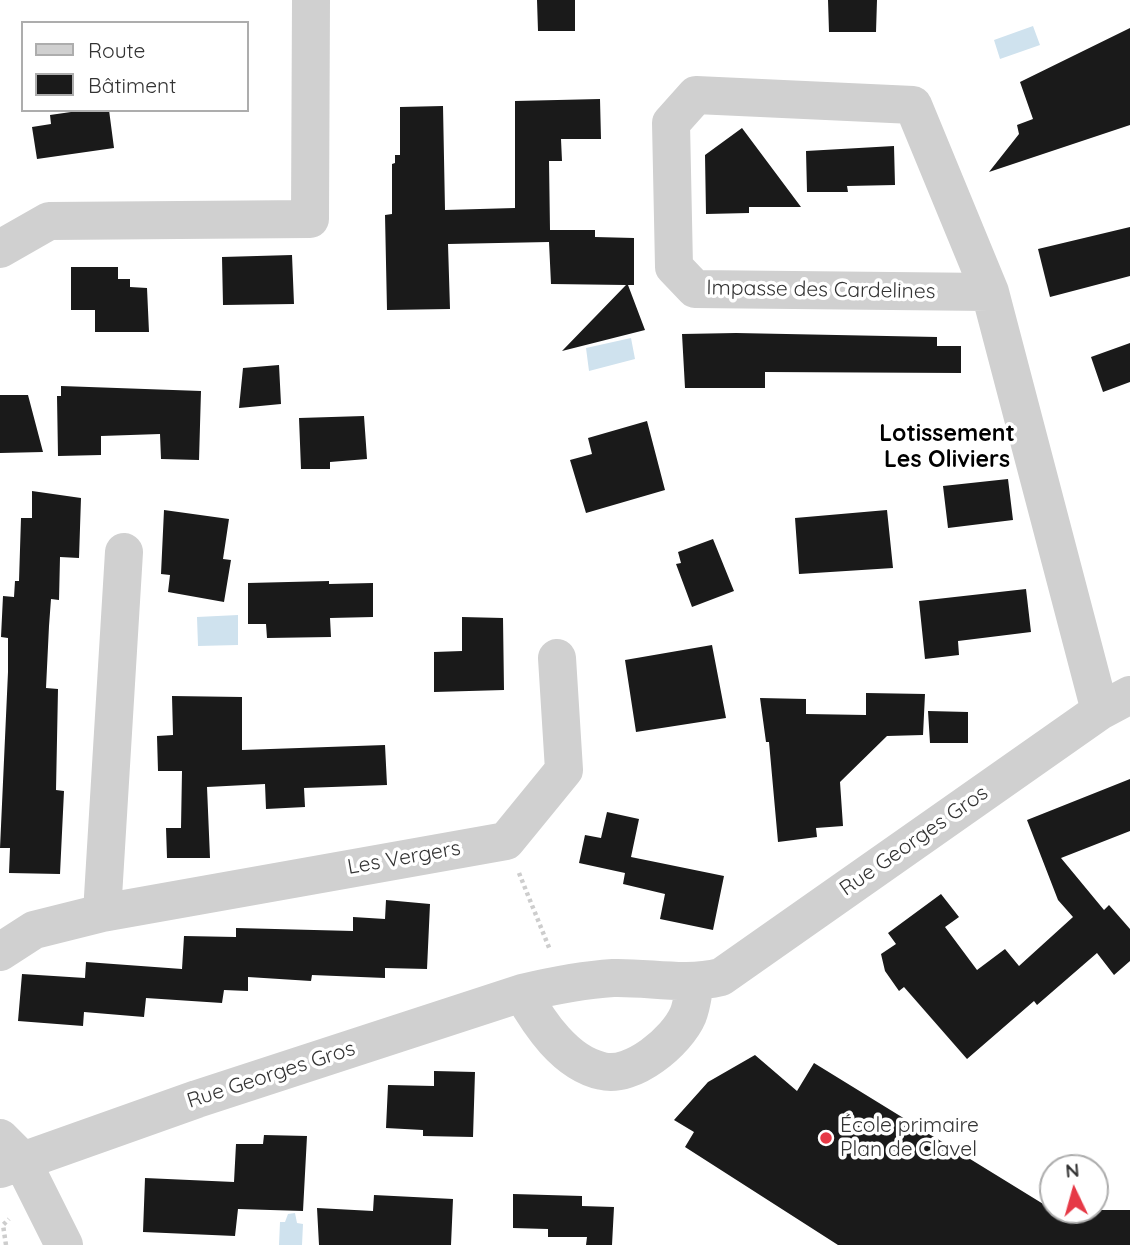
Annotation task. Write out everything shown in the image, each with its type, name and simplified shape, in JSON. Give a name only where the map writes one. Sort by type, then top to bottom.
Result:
[{"type":"street","points":[[0,249],[49,221],[310,219],[311,0]]},
{"type":"street","name":"Impasse des Cardelines","points":[[990,292],[695,289],[674,267],[671,124],[696,94],[913,105],[990,292],[1115,703]]},
{"type":"street","points":[[102,914],[124,552]]},
{"type":"street","points":[[506,841],[564,770],[556,658]]},
{"type":"street","name":"Rue Georges Gros","points":[[7,1155],[522,993],[564,983],[615,978],[695,983],[721,976],[1115,703]]},
{"type":"street","name":"Les Vergers","points":[[0,952],[34,930],[102,914],[506,841]]},
{"type":"street","points":[[522,993],[541,1025],[562,1047],[603,1072],[627,1069],[655,1055],[687,1017],[695,983]]},
{"type":"street","points":[[7,1155],[64,1245]]},
{"type":"path","points":[[506,841],[564,983]]},
{"type":"water","points":[[1033,26],[1040,45],[1000,59],[994,40]]},
{"type":"water","points":[[631,338],[635,359],[589,371],[586,348]]},
{"type":"water","points":[[238,615],[238,645],[198,646],[197,617]]},
{"type":"water","points":[[295,1213],[297,1223],[303,1224],[302,1245],[279,1245],[280,1222],[285,1222],[288,1214]]},
{"type":"building","points":[[537,0],[575,0],[575,31],[538,31]]},
{"type":"building","points":[[828,0],[877,0],[876,32],[829,32]]},
{"type":"building","points":[[1130,28],[1130,125],[989,172],[1019,134],[1017,125],[1033,119],[1020,82]]},
{"type":"building","points":[[600,99],[601,139],[561,139],[562,161],[549,161],[550,230],[595,230],[595,237],[634,238],[634,285],[628,285],[645,330],[562,351],[626,285],[551,284],[549,242],[448,244],[450,309],[387,310],[385,215],[392,214],[392,164],[395,163],[395,155],[400,155],[400,107],[443,106],[445,210],[515,208],[515,101]]},
{"type":"building","points":[[109,112],[114,148],[37,159],[32,127],[51,124],[50,115]]},
{"type":"building","points":[[742,128],[801,207],[749,207],[749,213],[706,214],[705,155]]},
{"type":"building","points":[[894,146],[895,185],[847,186],[848,192],[807,192],[806,151]]},
{"type":"building","points":[[1130,227],[1130,276],[1050,297],[1038,249]]},
{"type":"building","points":[[292,255],[294,304],[223,305],[222,257]]},
{"type":"building","points":[[71,267],[118,267],[118,279],[130,279],[130,287],[147,288],[149,332],[95,332],[95,310],[71,310]]},
{"type":"building","points":[[682,334],[937,337],[937,346],[961,346],[961,373],[765,372],[765,388],[685,388]]},
{"type":"building","points":[[1130,343],[1130,382],[1103,392],[1091,357]]},
{"type":"building","points":[[279,365],[281,404],[239,408],[243,368]]},
{"type":"building","points":[[61,386],[201,391],[199,460],[161,459],[160,434],[101,436],[101,455],[58,456],[57,396],[61,396]]},
{"type":"building","points":[[0,395],[28,395],[43,452],[0,453]]},
{"type":"building","points":[[364,416],[367,459],[330,462],[330,469],[301,469],[299,418]]},
{"type":"building","points":[[647,421],[665,490],[586,513],[570,460],[592,454],[588,438]]},
{"type":"building","points":[[1008,479],[1013,520],[948,528],[943,486]]},
{"type":"building","points":[[32,491],[81,498],[79,558],[60,557],[59,600],[51,599],[49,626],[46,688],[58,689],[56,790],[64,791],[60,874],[9,873],[10,848],[0,848],[8,672],[8,638],[1,637],[3,596],[14,597],[15,581],[19,581],[21,518],[32,518]]},
{"type":"building","points":[[164,510],[229,519],[223,559],[231,560],[224,602],[168,592],[170,575],[161,574]]},
{"type":"building","points":[[887,510],[893,568],[799,574],[795,518]]},
{"type":"building","points":[[713,539],[734,591],[692,607],[676,564],[681,563],[678,552]]},
{"type":"building","points":[[329,581],[329,584],[373,583],[373,617],[330,618],[331,637],[267,638],[266,624],[248,624],[248,583]]},
{"type":"building","points":[[1026,589],[1031,632],[958,641],[959,655],[925,659],[919,601]]},
{"type":"building","points":[[462,617],[503,618],[504,690],[434,692],[434,652],[462,651]]},
{"type":"building","points":[[712,645],[726,718],[636,732],[625,660]]},
{"type":"building","points":[[866,693],[925,694],[923,735],[887,736],[840,782],[843,826],[816,828],[817,837],[778,842],[769,742],[766,742],[760,698],[806,699],[806,714],[866,715]]},
{"type":"building","points":[[172,696],[242,697],[242,750],[385,745],[387,785],[304,788],[305,807],[266,809],[265,784],[207,787],[210,858],[167,858],[166,828],[181,828],[182,771],[158,771],[157,736],[173,735]]},
{"type":"building","points":[[928,711],[968,712],[968,743],[930,743]]},
{"type":"building","points":[[1130,779],[1130,831],[1061,858],[1104,910],[1109,905],[1130,929],[1130,961],[1114,975],[1097,953],[1037,1005],[1034,1001],[967,1059],[904,987],[899,991],[885,971],[881,954],[896,944],[888,933],[941,894],[959,917],[945,927],[977,970],[1005,949],[1019,966],[1073,917],[1058,900],[1027,820]]},
{"type":"building","points":[[607,812],[639,819],[631,857],[724,876],[713,930],[660,919],[665,894],[623,884],[625,873],[579,863],[585,835],[601,838]]},
{"type":"building","points":[[386,900],[430,904],[427,969],[385,968],[385,978],[312,975],[311,981],[248,977],[248,991],[224,990],[222,1003],[146,998],[144,1017],[84,1012],[83,1026],[18,1021],[22,974],[85,978],[86,962],[182,969],[184,936],[236,937],[236,928],[353,931],[353,917],[385,919]]},
{"type":"building","points":[[755,1055],[797,1091],[814,1063],[1039,1201],[1039,1224],[1109,1224],[1109,1210],[1130,1210],[1130,1245],[838,1245],[685,1147],[694,1132],[674,1120],[708,1082]]},
{"type":"building","points":[[434,1071],[475,1072],[473,1137],[423,1136],[423,1130],[386,1128],[388,1085],[434,1086]]},
{"type":"building","points":[[264,1135],[307,1136],[303,1211],[238,1209],[235,1236],[143,1232],[145,1178],[234,1182],[236,1144],[263,1144]]},
{"type":"building","points":[[513,1194],[582,1196],[582,1206],[614,1207],[612,1245],[586,1245],[587,1237],[548,1237],[548,1229],[513,1228]]},
{"type":"building","points":[[374,1195],[453,1199],[451,1245],[319,1245],[317,1208],[373,1211]]},
{"type":"place","name":"École primaire Plan de Clavel","points":[[826,1138]]},
{"type":"district","name":"Lotissement Les Oliviers","points":[[947,447]]}]
